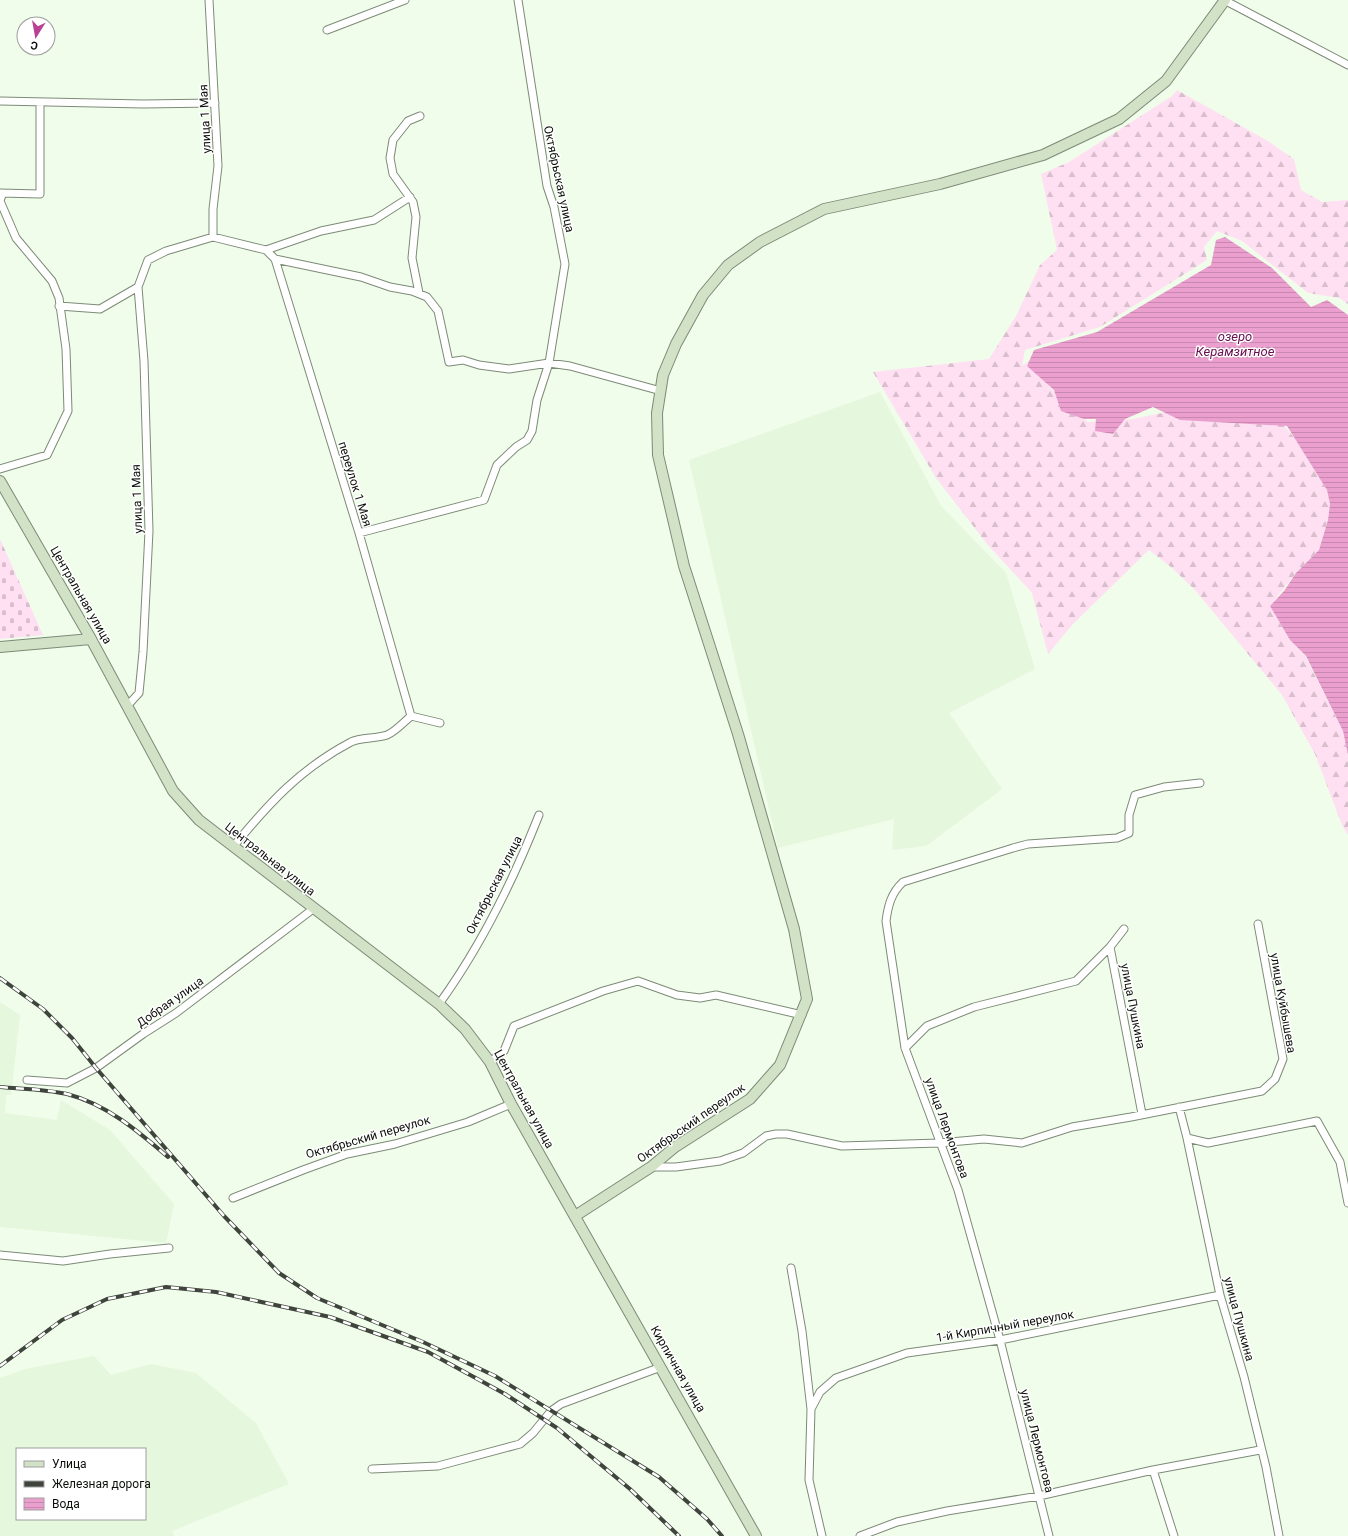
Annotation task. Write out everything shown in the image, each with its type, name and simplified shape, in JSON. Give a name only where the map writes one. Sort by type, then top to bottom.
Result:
[{"type":"street","name":"улица 1 Мая","points":[[208,0],[218,166],[213,209],[213,237]]},
{"type":"street","points":[[327,30],[405,0]]},
{"type":"street","name":"Октябрьская улица","points":[[359,533],[484,500],[497,465],[516,447],[527,440],[532,431],[537,400],[550,363],[565,264],[554,207],[547,186],[518,0]]},
{"type":"street","points":[[1224,0],[1348,65]]},
{"type":"street","name":"Октябрьский переулок","points":[[575,1216],[651,1167],[675,1148],[750,1099],[780,1065],[802,1015],[807,999],[794,929],[738,734],[684,566],[660,462],[657,413],[663,375],[676,344],[703,295],[728,265],[760,242],[824,209],[940,184],[1043,155],[1119,119],[1166,81],[1224,0]]},
{"type":"street","points":[[0,101],[143,104],[215,103]]},
{"type":"street","points":[[0,469],[47,455],[68,411],[66,349],[59,298],[52,282],[16,238],[0,201],[1,194],[40,194],[40,102]]},
{"type":"street","points":[[419,293],[412,258],[416,217],[413,202],[393,174],[390,158],[393,140],[408,121],[420,116]]},
{"type":"street","points":[[266,250],[321,232],[374,220],[410,197]]},
{"type":"street","points":[[59,306],[100,309],[138,287],[148,260],[166,251],[213,237],[266,250],[275,259],[361,277],[390,287],[419,293],[432,302],[438,311],[442,322],[449,362],[463,360],[479,365],[509,369],[550,363],[570,366],[661,391]]},
{"type":"street","name":"переулок 1 Мая","points":[[275,259],[359,533],[411,716]]},
{"type":"street","name":"улица 1 Мая","points":[[128,705],[139,693],[143,652],[149,531],[144,361],[138,287]]},
{"type":"street","name":"Центральная улица","points":[[0,481],[128,705],[176,797],[199,820],[313,909],[439,1004],[465,1029],[490,1062],[511,1104],[575,1216]]},
{"type":"street","points":[[0,647],[91,639]]},
{"type":"street","points":[[234,847],[262,812],[294,779],[326,757],[353,741],[388,735],[411,716],[440,722]]},
{"type":"street","name":"улица Лермонтова","points":[[1049,1536],[1000,1340],[958,1190],[939,1143],[905,1048],[886,921],[889,903],[897,888],[903,882],[1013,848],[1028,844],[1117,838],[1129,834],[1129,815],[1135,795],[1164,787],[1200,783]]},
{"type":"street","name":"Октябрьская улица","points":[[439,1004],[490,923],[524,855],[539,815]]},
{"type":"street","name":"Добрая улица","points":[[27,1080],[67,1083],[96,1068],[143,1034],[176,1013],[313,909]]},
{"type":"street","name":"улица Куйбышева","points":[[651,1167],[676,1167],[720,1161],[743,1153],[766,1136],[776,1134],[787,1134],[842,1146],[939,1143],[984,1139],[1022,1143],[1072,1127],[1262,1091],[1275,1079],[1283,1059],[1258,924]]},
{"type":"street","points":[[905,1048],[927,1026],[974,1008],[1076,981],[1110,947],[1124,929]]},
{"type":"street","name":"улица Пушкина","points":[[1110,947],[1142,1114]]},
{"type":"street","points":[[490,1062],[504,1051],[514,1026],[603,991],[638,981],[677,995],[700,998],[716,995],[802,1015]]},
{"type":"street","name":"Октябрьский переулок","points":[[234,1198],[303,1170],[340,1157],[395,1144],[468,1122],[511,1104]]},
{"type":"street","name":"улица Пушкина","points":[[1179,1107],[1188,1138],[1220,1295],[1244,1377],[1260,1450],[1266,1467],[1279,1536]]},
{"type":"street","points":[[1188,1138],[1208,1143],[1317,1121],[1340,1162],[1348,1204]]},
{"type":"street","name":"Кирпичная улица","points":[[575,1216],[662,1367],[756,1536]]},
{"type":"street","points":[[0,1255],[63,1261],[168,1248]]},
{"type":"street","points":[[791,1268],[802,1331],[811,1409],[809,1480],[822,1536]]},
{"type":"street","name":"1-й Кирпичный переулок","points":[[811,1409],[820,1392],[836,1378],[907,1353],[1000,1340],[1220,1295]]},
{"type":"street","points":[[372,1469],[438,1466],[520,1444],[533,1433],[551,1411],[560,1404],[662,1367]]},
{"type":"street","points":[[860,1536],[904,1520],[947,1511],[1039,1496],[1153,1470],[1260,1450]]},
{"type":"street","points":[[1153,1470],[1174,1536]]},
{"type":"shaded area","points":[[880,392],[941,506],[1006,573],[1035,669],[949,713],[1002,789],[926,846],[892,850],[894,819],[778,848],[689,460]]},
{"type":"shaded area","points":[[0,1002],[20,1015],[11,1095],[6,1095],[5,1113],[57,1120],[61,1100],[110,1130],[174,1204],[166,1243],[0,1227]]},
{"type":"shaded area","points":[[94,1356],[111,1375],[151,1364],[196,1373],[256,1423],[289,1484],[172,1531],[174,1536],[0,1536],[0,1378],[25,1369]]},
{"type":"green space","points":[[1177,90],[1268,141],[1294,159],[1301,190],[1322,202],[1348,200],[1348,304],[1339,298],[1308,293],[1242,241],[1217,231],[1204,247],[1207,260],[1100,327],[1025,350],[1022,366],[1035,357],[1047,384],[1066,405],[1088,422],[1132,419],[1192,407],[1279,420],[1304,449],[1327,490],[1330,504],[1328,520],[1319,550],[1296,573],[1270,606],[1290,640],[1305,656],[1343,731],[1348,755],[1348,835],[1342,825],[1315,754],[1282,695],[1195,590],[1172,568],[1149,550],[1073,624],[1048,654],[1032,593],[987,544],[936,478],[873,372],[989,359],[1016,316],[1040,265],[1057,250],[1041,174],[1069,162],[1172,96]]},
{"type":"green space","points":[[0,539],[43,635],[0,639]]},
{"type":"water","name":"озеро Керамзитное","points":[[1225,237],[1272,268],[1311,307],[1327,300],[1348,315],[1348,755],[1343,731],[1306,656],[1290,640],[1270,606],[1284,591],[1296,573],[1319,550],[1328,520],[1330,504],[1327,490],[1287,426],[1180,420],[1153,407],[1125,419],[1113,434],[1095,431],[1096,419],[1084,419],[1061,411],[1054,390],[1027,366],[1034,350],[1097,332],[1211,265],[1216,240]]},
{"type":"railway","points":[[0,978],[43,1009],[72,1038],[96,1068],[224,1216],[279,1273],[317,1298],[423,1342],[495,1376],[659,1477],[707,1519],[722,1536]]},
{"type":"railway","points":[[0,1087],[34,1089],[67,1094],[95,1104],[133,1128],[168,1157]]},
{"type":"railway","points":[[0,1366],[62,1320],[107,1299],[166,1287],[216,1292],[330,1317],[428,1352],[505,1394],[557,1428],[630,1489],[679,1536]]}]
